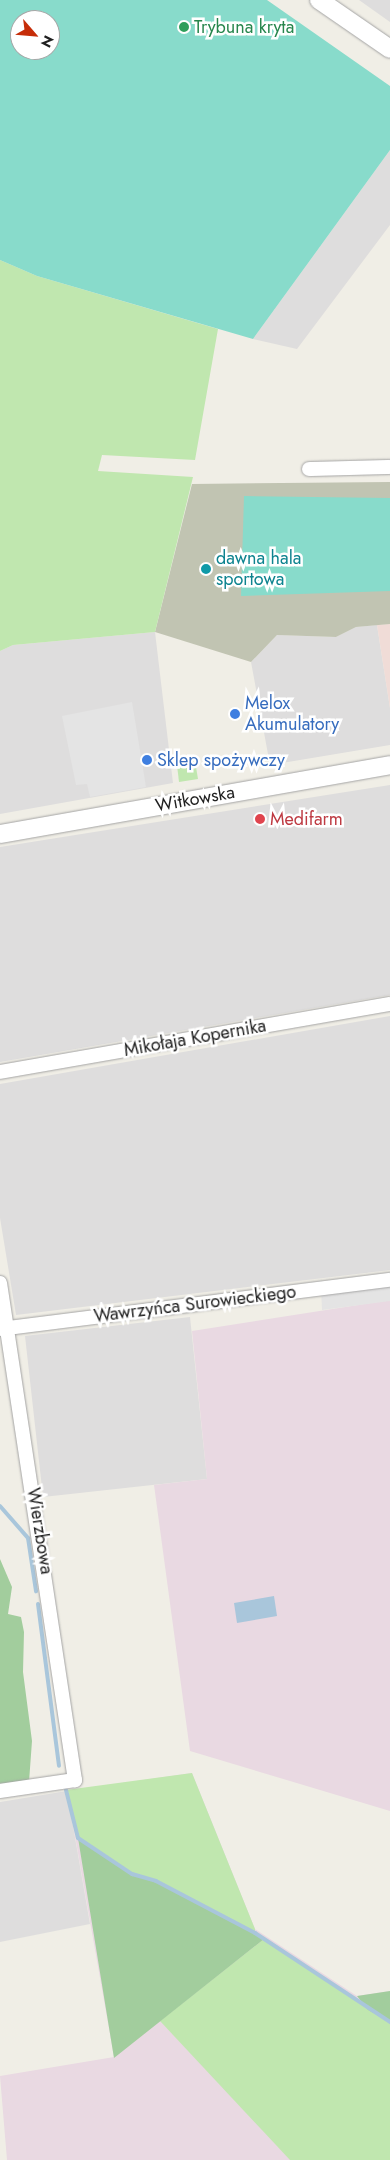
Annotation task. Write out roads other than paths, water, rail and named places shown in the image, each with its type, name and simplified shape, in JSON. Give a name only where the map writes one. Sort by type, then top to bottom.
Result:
[{"type":"street","points":[[319,0],[390,49]]},
{"type":"street","points":[[309,469],[390,467]]},
{"type":"street","name":"Witkowska","points":[[0,834],[390,765]]},
{"type":"street","name":"Mikołaja Kopernika","points":[[0,1072],[390,1004]]},
{"type":"street","name":"Wawrzyńca Surowieckiego","points":[[4,1328],[390,1280]]},
{"type":"street","name":"Wierzbowa","points":[[0,1283],[4,1328],[75,1780],[0,1791]]},
{"type":"waterway","points":[[0,1506],[28,1538],[36,1591]]},
{"type":"waterway","points":[[38,1604],[59,1766]]},
{"type":"waterway","points":[[66,1790],[78,1838],[132,1874],[156,1881],[255,1933],[390,2022]]},
{"type":"place","name":"Trybuna kryta","points":[[184,27]]},
{"type":"place","name":"dawna hala sportowa","points":[[206,569]]},
{"type":"place","name":"Melox Akumulatory","points":[[235,714]]},
{"type":"place","name":"Sklep spożywczy","points":[[147,760]]},
{"type":"place","name":"Medifarm","points":[[260,819]]}]
